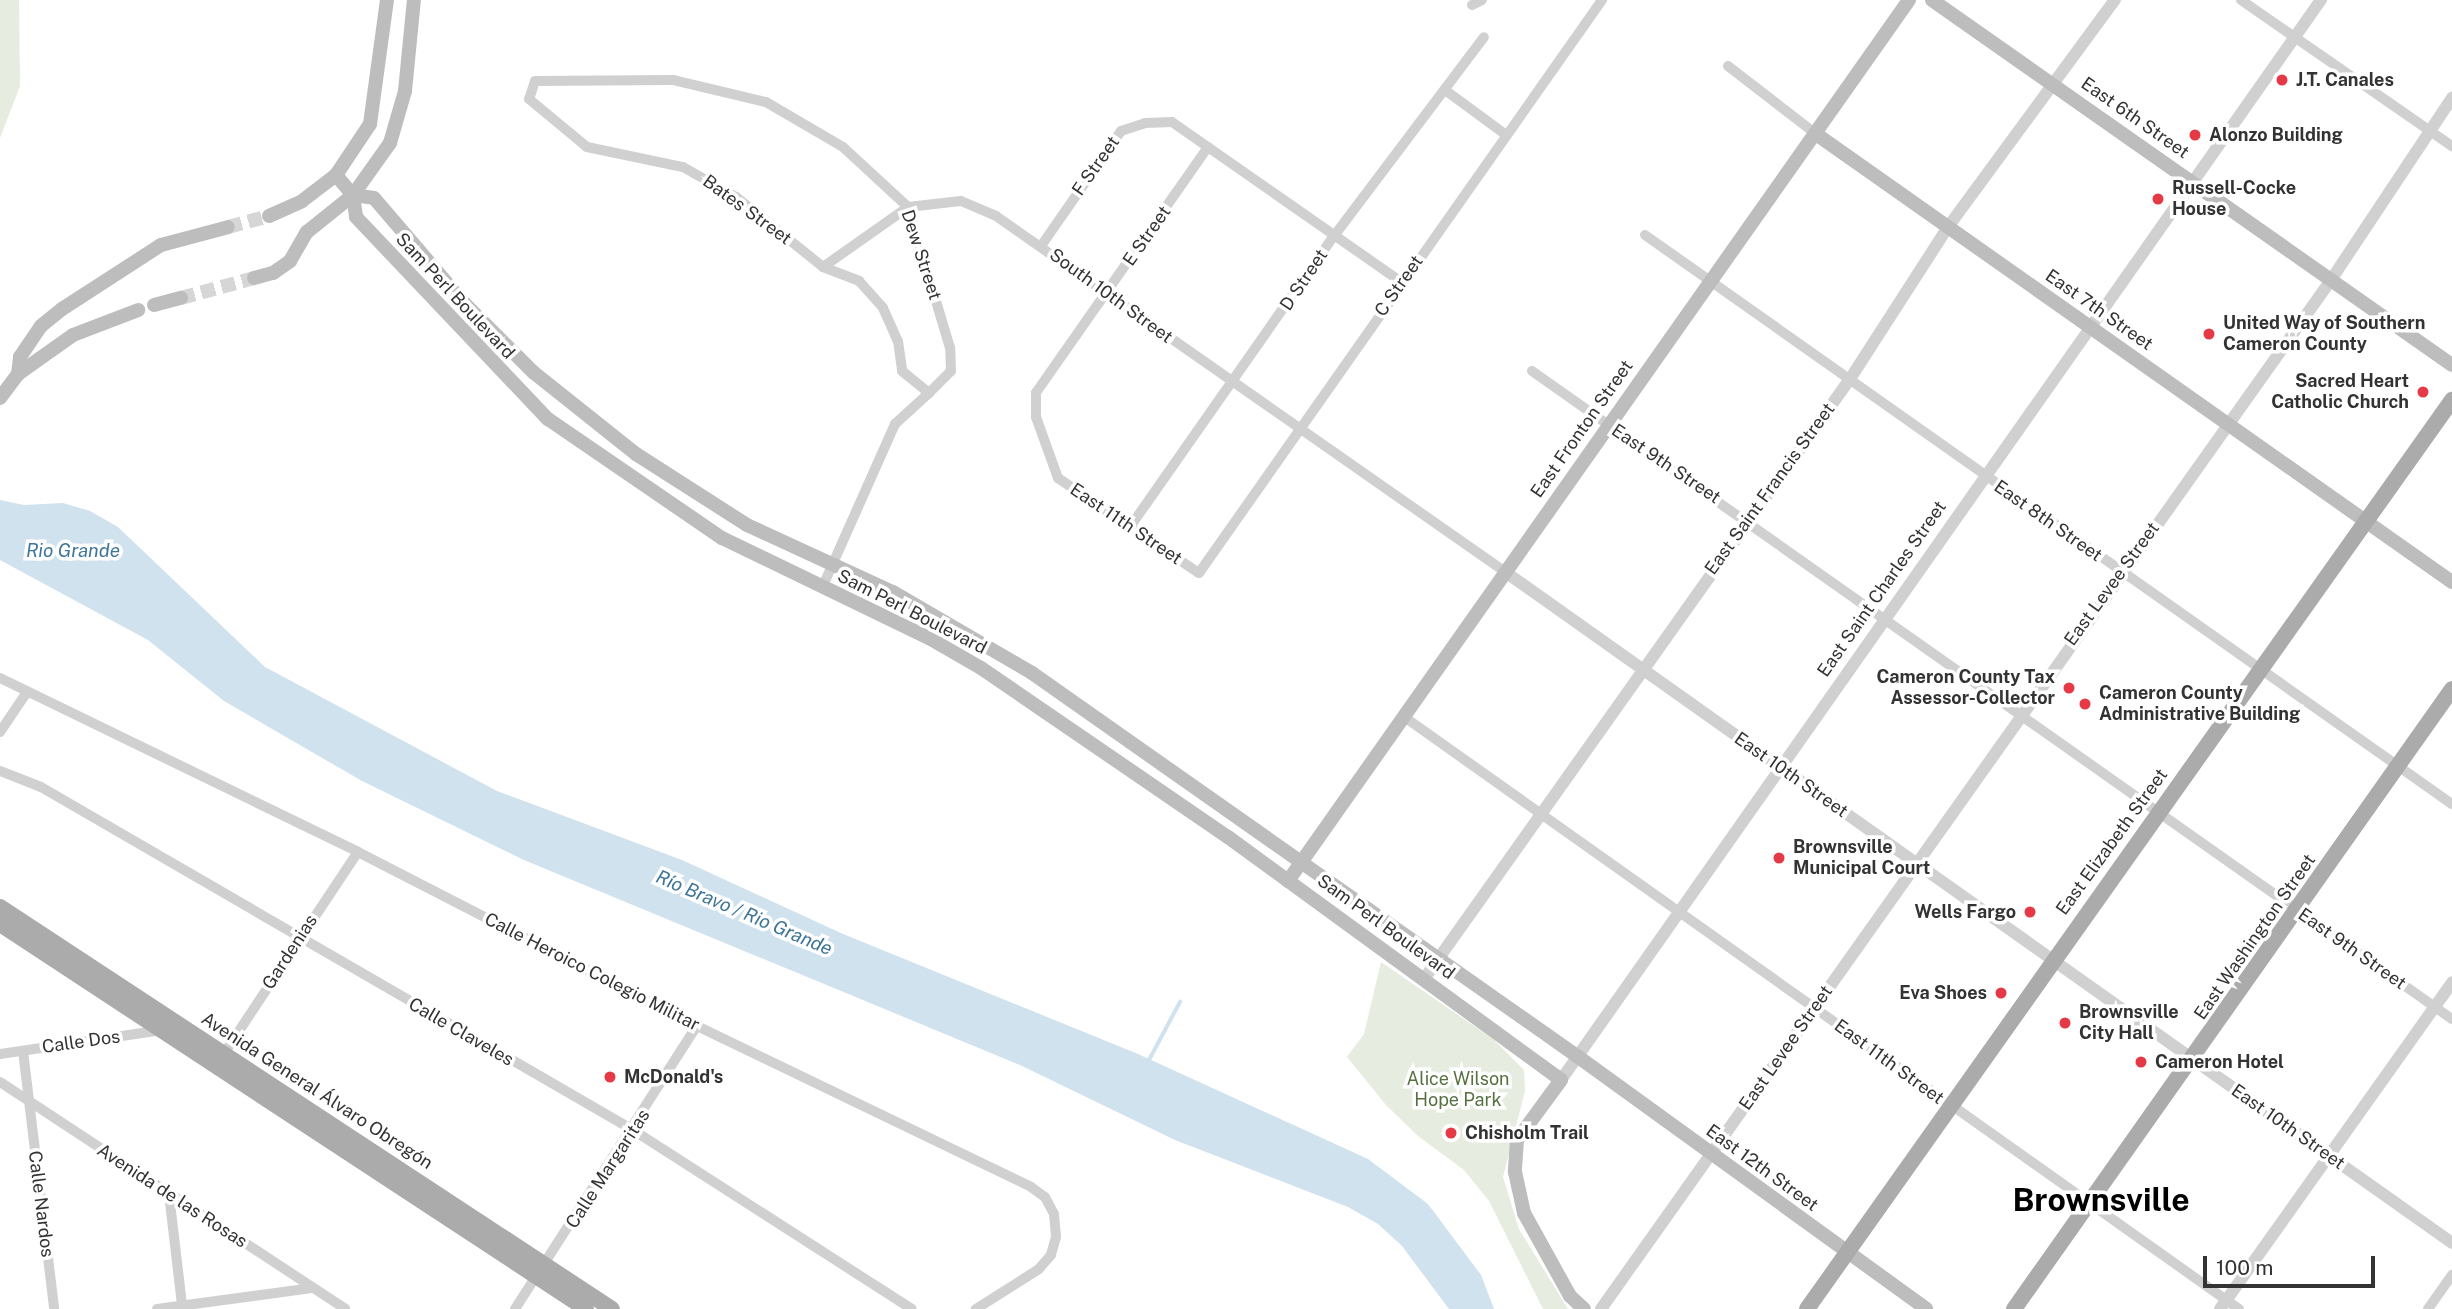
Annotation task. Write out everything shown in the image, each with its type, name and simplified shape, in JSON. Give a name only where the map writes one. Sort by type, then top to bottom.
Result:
[{"type":"main road","points":[[269,216],[302,201],[336,176],[370,124],[387,0]]},
{"type":"main road","points":[[254,278],[274,273],[290,261],[307,232],[353,195],[374,168],[400,119],[414,0]]},
{"type":"main road","name":"East Fronton Street","points":[[1288,881],[1909,0]]},
{"type":"main road","name":"East 6th Street","points":[[1932,0],[2452,365]]},
{"type":"main road","name":"East 7th Street","points":[[1816,134],[2452,582]]},
{"type":"main road","name":"Sam Perl Boulevard","points":[[336,176],[353,195],[356,217],[481,353],[548,419],[620,472],[722,538],[981,668],[1288,881],[1562,1080]]},
{"type":"main road","name":"Sam Perl Boulevard","points":[[353,195],[374,198],[464,303],[533,372],[636,454],[747,525],[834,562],[1024,668],[1577,1056]]},
{"type":"main road","points":[[18,374],[20,357],[41,326],[81,296],[161,245],[228,227]]},
{"type":"main road","points":[[154,305],[181,298]]},
{"type":"main road","points":[[0,398],[18,374],[72,335],[138,310]]},
{"type":"main road","name":"East Elizabeth Street","points":[[1807,1309],[2156,812],[2263,671],[2452,400]]},
{"type":"main road","points":[[620,472],[636,454]]},
{"type":"main road","name":"East Washington Street","points":[[2014,1309],[2298,911],[2452,689]]},
{"type":"main road","name":"Avenida General Álvaro Obregón","points":[[2,916],[163,1030],[220,1060]]},
{"type":"main road","name":"Avenida General Álvaro Obregón","points":[[2,916],[541,1270],[612,1309]]},
{"type":"main road","name":"East 12th Street","points":[[1577,1056],[1926,1309]]},
{"type":"main road","name":"East Saint Charles Street","points":[[1562,1080],[1517,1140],[1515,1172],[1524,1213],[1570,1296],[1584,1309]]},
{"type":"main road","name":"Avenida General Álvaro Obregón","points":[[541,1270],[586,1309]]},
{"type":"street","points":[[1472,5],[1482,0]]},
{"type":"street","name":"C Street","points":[[1199,573],[1602,0]]},
{"type":"street","name":"East Saint Francis Street","points":[[1424,978],[1747,519],[1850,379],[1948,227],[2115,0]]},
{"type":"street","points":[[2241,0],[2452,146]]},
{"type":"street","name":"East Saint Charles Street","points":[[1562,1080],[1779,766],[2321,0]]},
{"type":"street","name":"D Street","points":[[1130,527],[1334,236],[1484,37]]},
{"type":"street","name":"East 7th Street","points":[[1728,66],[1816,134]]},
{"type":"street","name":"Dew Street","points":[[535,81],[673,80],[765,102],[843,147],[908,207],[950,348],[951,370],[894,424],[822,587]]},
{"type":"street","name":"Bates Street","points":[[535,81],[529,99],[587,147],[662,160],[706,178],[823,267],[859,281],[883,308],[898,341],[902,371],[929,393]]},
{"type":"street","points":[[1445,90],[1506,135]]},
{"type":"street","name":"East Levee Street","points":[[1601,1309],[1814,1007],[1919,865],[2019,714],[2331,280],[2452,98]]},
{"type":"street","name":"F Street","points":[[1041,246],[1121,131],[1145,123],[1172,122],[1402,282]]},
{"type":"street","name":"E Street","points":[[1036,393],[1208,147]]},
{"type":"street","name":"South 10th Street","points":[[908,207],[961,201],[996,216],[1302,428]]},
{"type":"street","points":[[823,267],[908,207]]},
{"type":"street","name":"East 8th Street","points":[[1645,235],[1712,279],[1985,477],[2452,804]]},
{"type":"street","name":"East 9th Street","points":[[1532,371],[1747,519],[1883,621],[2452,1019]]},
{"type":"street","name":"East 11th Street","points":[[1036,393],[1036,417],[1058,478],[1199,573]]},
{"type":"street","name":"East 10th Street","points":[[1302,428],[1641,671],[1919,865],[2050,962],[2452,1243]]},
{"type":"street","name":"Calle Heroico Colegio Militar","points":[[0,678],[358,852],[697,1026],[1045,1197],[1055,1214],[1056,1237],[1051,1255],[1040,1269],[976,1309]]},
{"type":"street","points":[[0,732],[27,692]]},
{"type":"street","name":"East 11th Street","points":[[1403,716],[1949,1106],[2090,1201],[2223,1304],[2239,1309]]},
{"type":"street","name":"Calle Claveles","points":[[0,771],[40,787],[298,939],[634,1130],[912,1309]]},
{"type":"street","name":"Gardenias","points":[[220,1060],[358,852]]},
{"type":"street","points":[[2223,1304],[2332,1157],[2452,982]]},
{"type":"street","name":"Calle Margaritas","points":[[515,1309],[634,1130],[697,1026]]},
{"type":"street","name":"Calle Dos","points":[[0,1054],[163,1030]]},
{"type":"street","name":"Calle Nardos","points":[[23,1051],[54,1309]]},
{"type":"street","name":"Avenida de las Rosas","points":[[0,1082],[345,1309]]},
{"type":"street","points":[[169,1194],[182,1305]]},
{"type":"street","points":[[2428,1309],[2452,1275]]},
{"type":"street","points":[[157,1309],[312,1287]]},
{"type":"green space","points":[[0,0],[19,0],[20,86],[0,138]]},
{"type":"green space","name":"Alice Wilson Hope Park","points":[[1381,962],[1493,1039],[1524,1070],[1525,1091],[1503,1177],[1519,1229],[1568,1309],[1543,1309],[1489,1201],[1464,1170],[1418,1136],[1386,1105],[1347,1057],[1364,1034]]},
{"type":"water","name":"Rio Grande","points":[[0,500],[24,505],[63,503],[90,511],[118,527],[265,667],[497,791],[682,860],[843,934],[1138,1054],[1368,1159],[1428,1204],[1481,1275],[1494,1309],[1449,1309],[1402,1246],[1378,1224],[1348,1207],[1175,1140],[1020,1065],[524,860],[362,781],[224,701],[148,640],[0,560]]},
{"type":"waterway","points":[[1148,1062],[1180,1002]]},
{"type":"tunnel","points":[[228,227],[269,216]]},
{"type":"tunnel","points":[[181,298],[254,278]]},
{"type":"place","name":"J.T. Canales","points":[[2282,80]]},
{"type":"place","name":"Alonzo Building","points":[[2195,135]]},
{"type":"place","name":"Russell-Cocke House","points":[[2158,199]]},
{"type":"place","name":"United Way of Southern Cameron County","points":[[2209,334]]},
{"type":"place","name":"Sacred Heart Catholic Church","points":[[2423,392]]},
{"type":"place","name":"Cameron County Tax Assessor-Collector","points":[[2069,688]]},
{"type":"place","name":"Cameron County Administrative Building","points":[[2085,704]]},
{"type":"place","name":"Brownsville Municipal Court","points":[[1779,858]]},
{"type":"place","name":"Wells Fargo","points":[[2030,912]]},
{"type":"place","name":"Eva Shoes","points":[[2001,993]]},
{"type":"place","name":"Brownsville City Hall","points":[[2065,1023]]},
{"type":"place","name":"Cameron Hotel","points":[[2141,1062]]},
{"type":"place","name":"McDonald's","points":[[610,1077]]},
{"type":"place","name":"Chisholm Trail","points":[[1451,1133]]},
{"type":"district","name":"Brownsville","points":[[2101,1200]]},
{"type":"water label","name":"Río Bravo / Rio Grande","points":[[744,913]]}]
